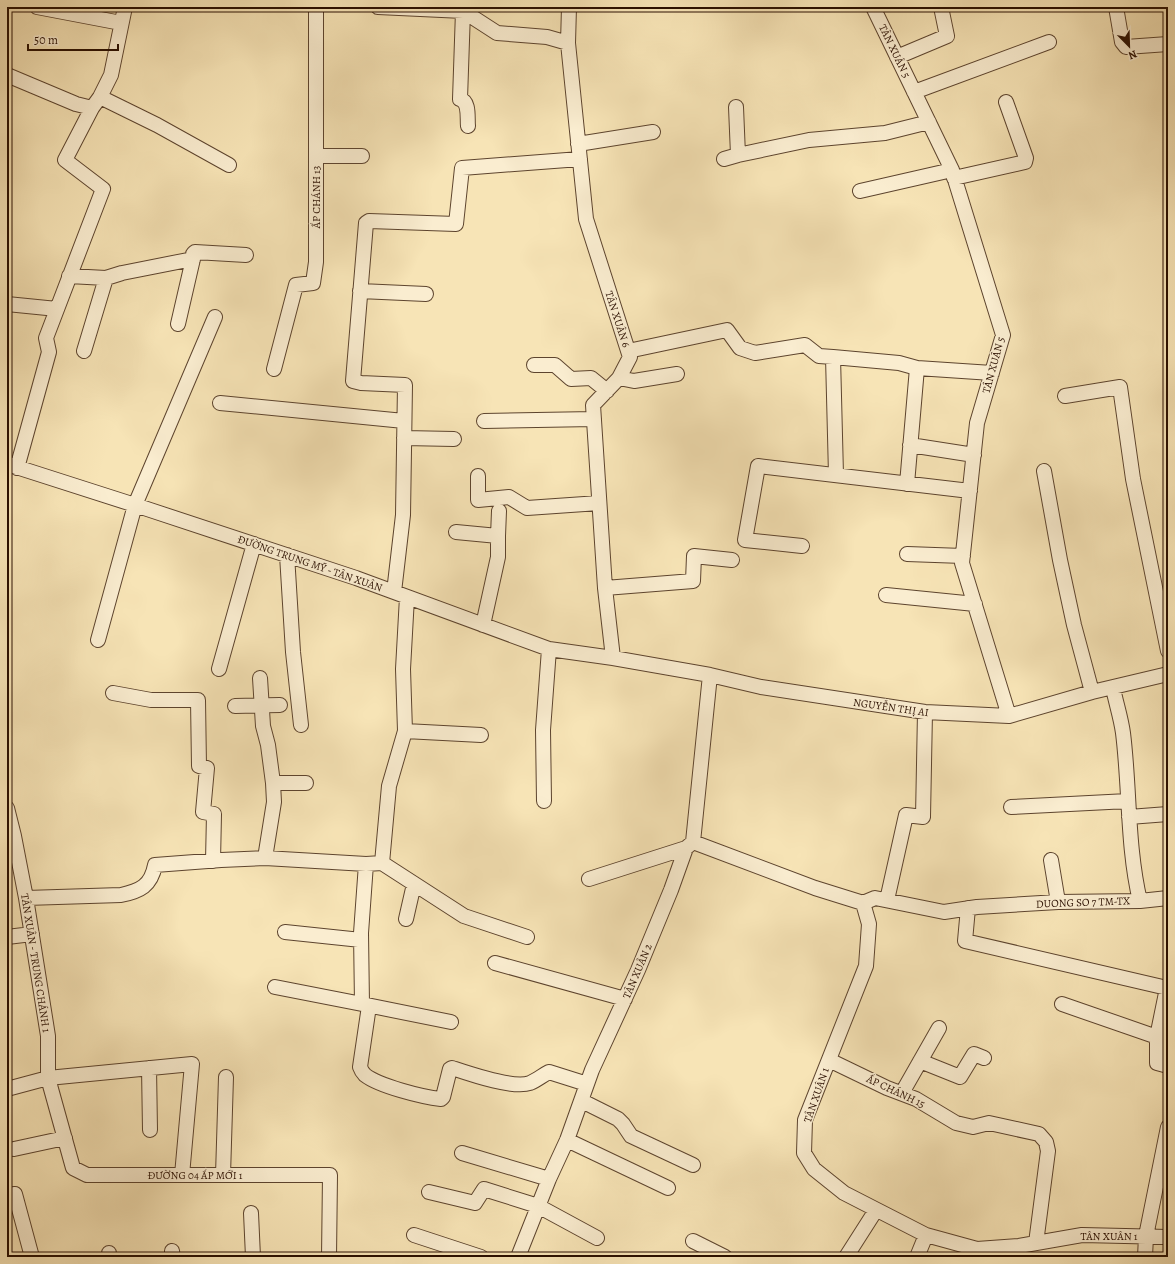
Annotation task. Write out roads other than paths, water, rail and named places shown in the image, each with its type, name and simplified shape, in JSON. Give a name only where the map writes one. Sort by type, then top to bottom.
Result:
[{"type":"street","points":[[37,7],[121,23]]},
{"type":"street","points":[[12,466],[49,352],[46,338],[103,188],[66,160],[92,108],[100,97],[111,75],[125,7]]},
{"type":"street","name":"ẤP CHÁNH 13","points":[[274,369],[296,284],[313,283],[316,262],[316,7]]},
{"type":"street","points":[[378,7],[463,9],[497,33],[547,37],[568,43]]},
{"type":"street","name":"TÂN XUÂN 6","points":[[569,7],[568,43],[586,219],[630,357],[619,378],[593,405],[605,588],[613,658]]},
{"type":"street","name":"TÂN XUÂN 5","points":[[874,7],[953,174],[1003,335],[977,423],[962,563],[1009,716]]},
{"type":"street","points":[[897,57],[947,36],[941,7]]},
{"type":"street","points":[[1116,7],[1122,42],[1126,47],[1168,44]]},
{"type":"street","points":[[463,9],[460,99],[466,103],[468,126]]},
{"type":"street","points":[[914,92],[1049,42]]},
{"type":"street","points":[[7,75],[76,104],[92,108]]},
{"type":"street","points":[[100,97],[157,125],[229,165]]},
{"type":"street","points":[[860,191],[1025,162],[1026,158],[1006,102]]},
{"type":"street","points":[[736,107],[738,155]]},
{"type":"street","points":[[724,159],[809,140],[885,133],[929,122]]},
{"type":"street","points":[[578,144],[653,132]]},
{"type":"street","points":[[316,156],[362,156]]},
{"type":"street","points":[[382,863],[389,786],[405,731],[400,594],[405,385],[361,383],[353,381],[366,223],[367,221],[456,224],[462,168],[580,159]]},
{"type":"street","points":[[178,324],[193,254],[195,252],[246,255]]},
{"type":"street","points":[[69,276],[106,278],[122,273],[193,259]]},
{"type":"street","points":[[84,351],[106,278]]},
{"type":"street","points":[[360,291],[426,294]]},
{"type":"street","points":[[7,304],[57,309]]},
{"type":"street","points":[[98,640],[135,505],[215,317]]},
{"type":"street","points":[[628,351],[727,330],[740,348],[755,353],[805,345],[819,356],[899,363],[916,368],[992,373]]},
{"type":"street","points":[[833,357],[836,475]]},
{"type":"street","points":[[534,365],[555,364],[571,380],[592,378],[607,391]]},
{"type":"street","points":[[907,484],[916,368]]},
{"type":"street","points":[[619,378],[634,381],[677,374]]},
{"type":"street","points":[[1065,396],[1120,387],[1133,479],[1168,651]]},
{"type":"street","points":[[220,403],[404,421]]},
{"type":"street","points":[[484,421],[594,419]]},
{"type":"street","points":[[404,438],[454,439]]},
{"type":"street","points":[[910,445],[974,455]]},
{"type":"street","name":"ĐƯỜNG TRUNG MỸ - TÂN XUÂN","points":[[12,466],[287,555],[400,594],[549,649],[613,658]]},
{"type":"street","points":[[802,546],[746,540],[758,466],[970,491]]},
{"type":"street","points":[[1044,471],[1060,560],[1074,625],[1092,692]]},
{"type":"street","points":[[478,476],[478,500],[509,497],[527,508],[599,503]]},
{"type":"street","points":[[483,625],[498,556],[500,511]]},
{"type":"street","points":[[456,532],[498,536]]},
{"type":"street","points":[[218,669],[254,544]]},
{"type":"street","points":[[907,554],[963,556]]},
{"type":"street","points":[[287,555],[293,652],[301,725]]},
{"type":"street","points":[[605,588],[693,581],[694,556],[732,560]]},
{"type":"street","points":[[886,594],[975,604]]},
{"type":"street","points":[[544,802],[543,730],[549,649]]},
{"type":"street","name":"NGUYỄN THỊ AI","points":[[613,658],[710,675],[761,687],[925,712],[1009,716],[1092,692],[1168,674]]},
{"type":"street","name":"TÂN XUÂN 2","points":[[518,1257],[549,1179],[567,1140],[592,1070],[625,999],[690,845],[710,675]]},
{"type":"street","points":[[260,678],[263,726],[268,745],[274,802],[265,858]]},
{"type":"street","name":"DUONG SO 7 TM-TX","points":[[863,903],[876,898],[944,912],[968,908],[1058,902],[1140,901],[1132,854],[1123,732],[1113,688]]},
{"type":"street","points":[[113,693],[151,700],[198,700],[199,766],[207,768],[203,812],[214,814],[213,860]]},
{"type":"street","points":[[235,706],[280,705]]},
{"type":"street","points":[[886,900],[906,815],[923,816],[925,712]]},
{"type":"street","points":[[405,731],[481,735]]},
{"type":"street","points":[[273,783],[306,783]]},
{"type":"street","points":[[1011,807],[1128,801]]},
{"type":"street","name":"TÂN XUÂN - TRUNG CHÁNH 1","points":[[7,808],[12,849],[26,898],[48,1036],[48,1078]]},
{"type":"street","points":[[1129,817],[1168,814]]},
{"type":"street","points":[[589,879],[690,845],[863,903]]},
{"type":"street","points":[[26,898],[121,895],[135,892],[147,884],[153,876],[155,865],[213,860],[265,858],[366,864],[382,863],[464,916],[526,936]]},
{"type":"street","points":[[1051,860],[1058,902]]},
{"type":"street","points":[[366,864],[361,940],[365,1005],[360,1068],[364,1074],[388,1086],[441,1100],[450,1070],[452,1068],[488,1079],[518,1084],[531,1082],[549,1072],[587,1084]]},
{"type":"street","points":[[406,919],[414,884]]},
{"type":"street","points":[[1140,901],[1168,898]]},
{"type":"street","name":"TÂN XUÂN 1","points":[[863,903],[869,924],[866,966],[805,1120],[804,1153],[814,1170],[844,1193],[926,1235],[977,1249],[996,1252],[1082,1235],[1168,1237]]},
{"type":"street","points":[[968,908],[965,941],[1167,988],[1157,1037],[1157,1063],[1168,1066]]},
{"type":"street","points":[[285,932],[361,940]]},
{"type":"street","points":[[7,937],[32,934]]},
{"type":"street","points":[[495,962],[625,999]]},
{"type":"street","points":[[275,987],[451,1022]]},
{"type":"street","points":[[1062,1004],[1157,1037]]},
{"type":"street","points":[[902,1093],[939,1028]]},
{"type":"street","points":[[920,1061],[960,1077],[974,1054],[984,1058]]},
{"type":"street","name":"ẤP CHÁNH 15","points":[[828,1060],[887,1088],[916,1099],[956,1123],[973,1127],[989,1123],[1039,1134],[1046,1142],[1048,1151],[1036,1243]]},
{"type":"street","points":[[7,1088],[48,1078],[192,1064],[182,1175]]},
{"type":"street","points":[[149,1068],[150,1130]]},
{"type":"street","points":[[223,1175],[226,1077]]},
{"type":"street","name":"ĐƯỜNG 04 ẤP MỚI 1","points":[[48,1078],[73,1168],[87,1175],[330,1175],[329,1257]]},
{"type":"street","points":[[582,1101],[618,1119],[631,1136],[693,1165]]},
{"type":"street","points":[[1144,1257],[1146,1236],[1168,1127]]},
{"type":"street","points":[[14,1149],[65,1138]]},
{"type":"street","points":[[567,1140],[668,1188]]},
{"type":"street","points":[[462,1153],[549,1179]]},
{"type":"street","points":[[430,1192],[475,1203],[484,1189],[538,1206],[597,1238]]},
{"type":"street","points":[[7,1195],[15,1194],[32,1257]]},
{"type":"street","points":[[846,1257],[876,1210]]},
{"type":"street","points":[[251,1213],[253,1257]]},
{"type":"street","points":[[414,1235],[481,1257]]},
{"type":"street","points":[[917,1257],[926,1235]]},
{"type":"street","points":[[693,1241],[725,1257]]}]
